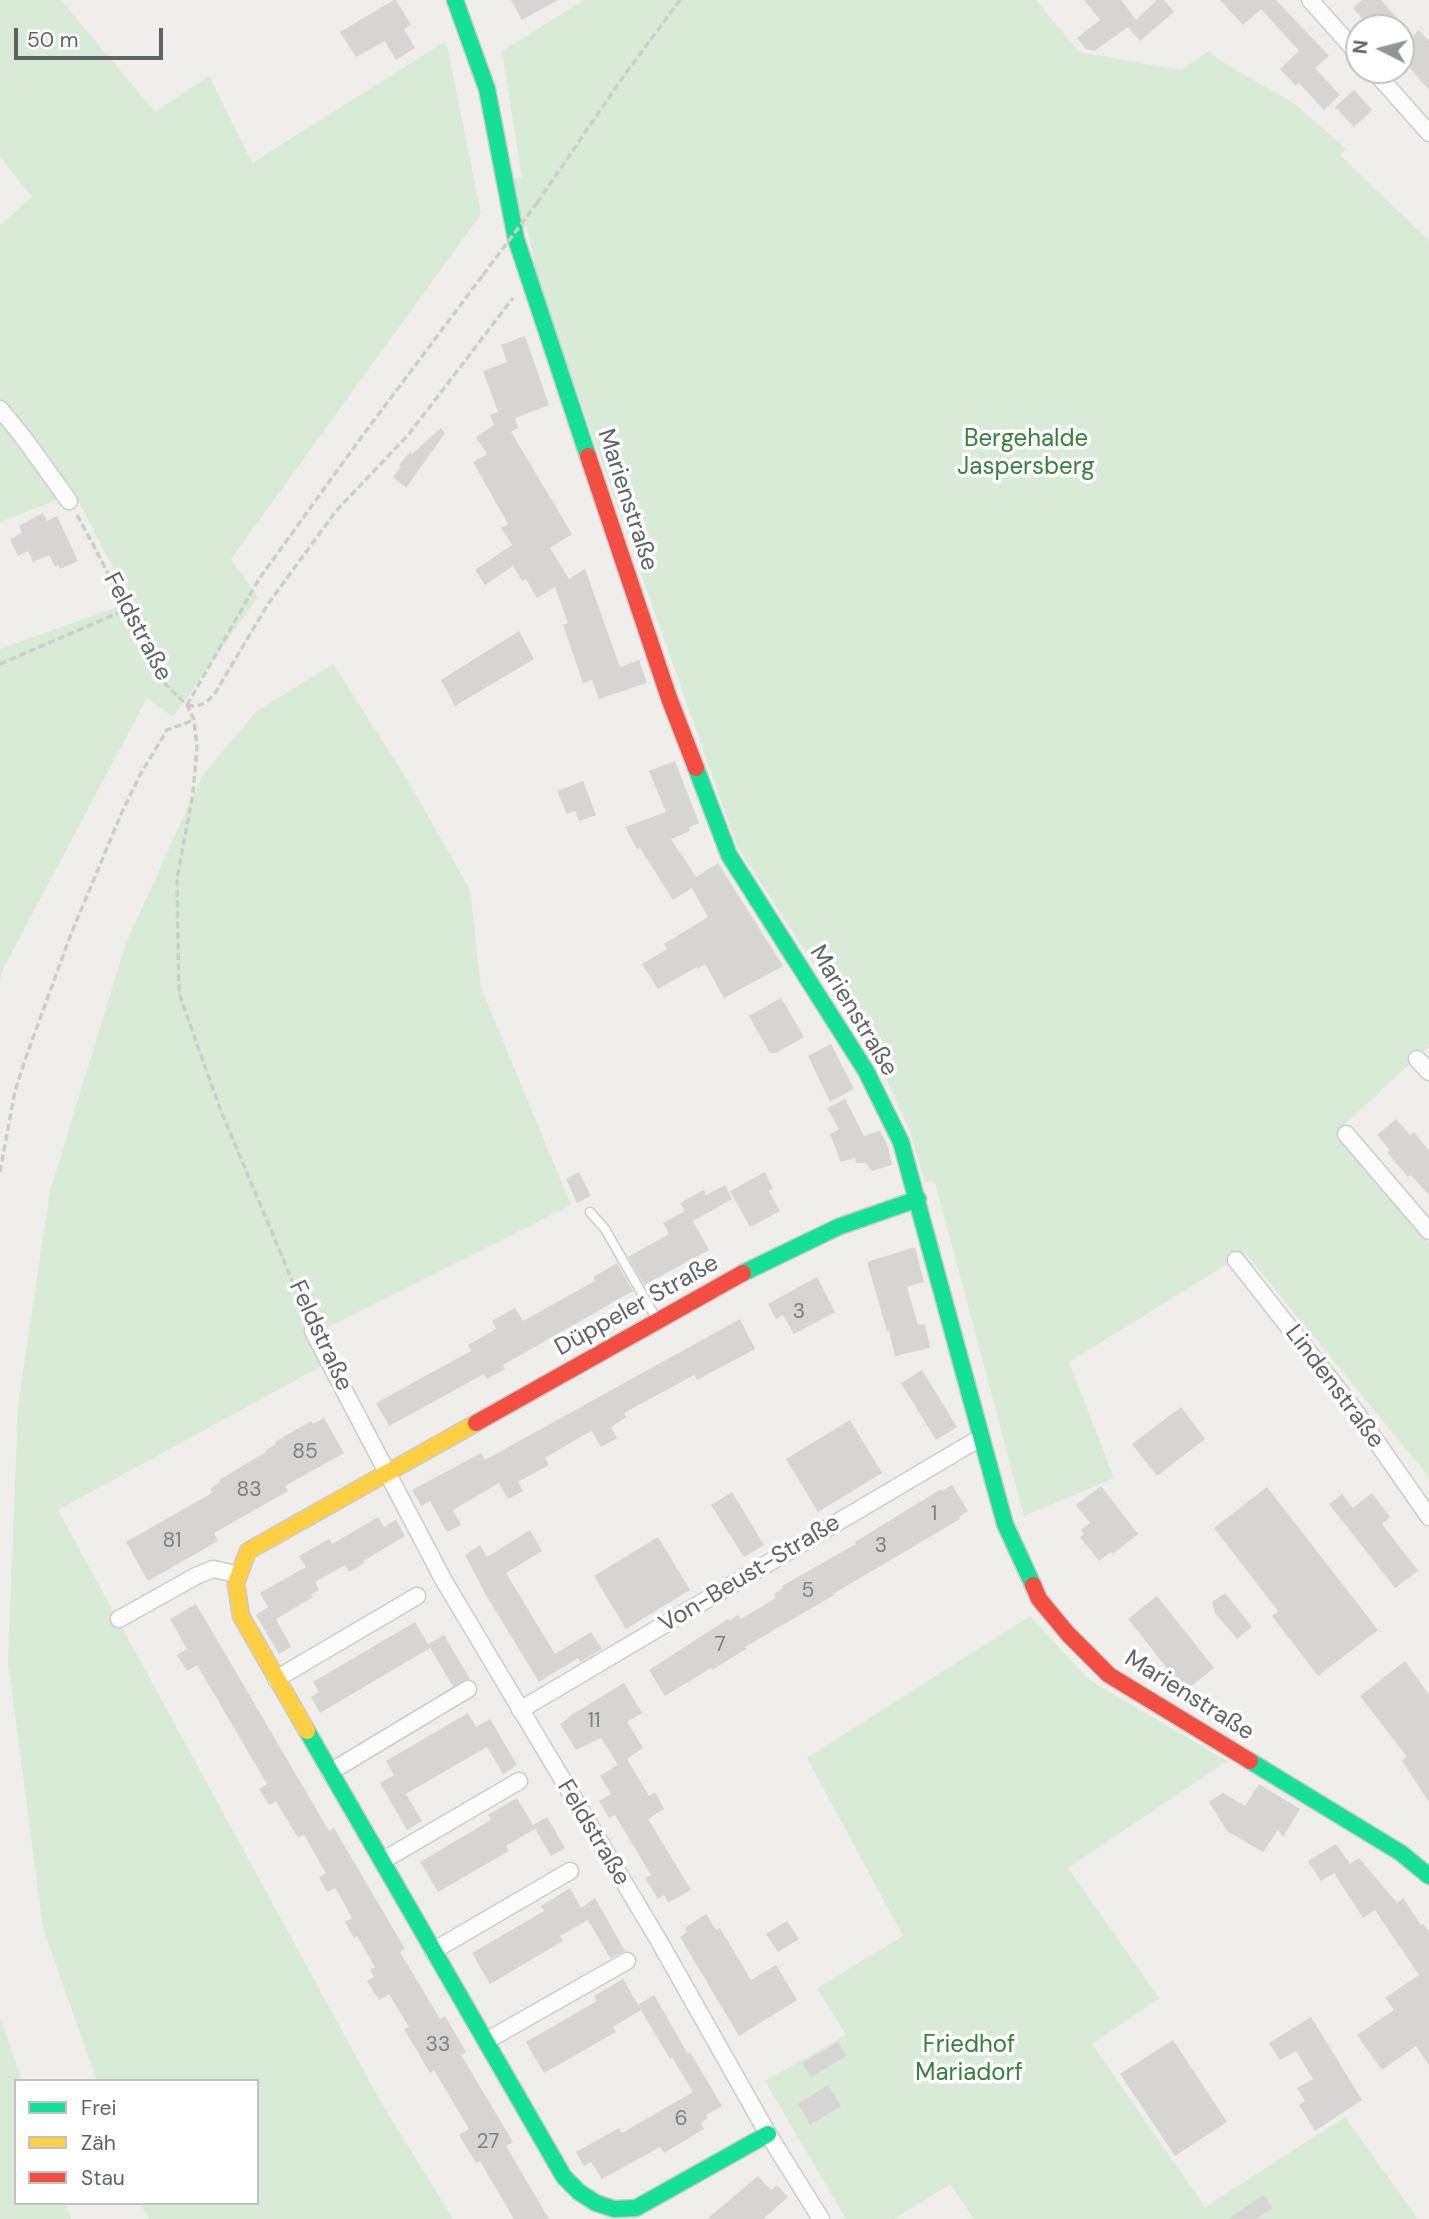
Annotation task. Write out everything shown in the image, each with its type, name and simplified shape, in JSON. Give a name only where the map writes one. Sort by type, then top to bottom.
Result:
[{"type":"street","name":"Marienstraße","points":[[455,0],[487,89],[516,239],[669,698],[729,855],[866,1071],[901,1142],[1004,1524],[1040,1599],[1068,1634],[1109,1675],[1401,1853],[1429,1876]]},
{"type":"street","points":[[1310,0],[1345,39]]},
{"type":"street","points":[[1385,84],[1429,133]]},
{"type":"street","points":[[0,408],[69,501]]},
{"type":"street","points":[[1417,1059],[1429,1072]]},
{"type":"street","points":[[1346,1134],[1429,1231]]},
{"type":"street","name":"Düppeler Straße","points":[[236,1574],[248,1551],[657,1321],[816,1235],[869,1213],[918,1199]]},
{"type":"street","name":"Lindenstraße","points":[[1236,1260],[1355,1411],[1429,1517]]},
{"type":"street","name":"Feldstraße","points":[[313,1331],[444,1581],[659,1941],[768,2134],[821,2219]]},
{"type":"street","name":"Von-Beust-Straße","points":[[520,1710],[980,1437]]},
{"type":"street","points":[[119,1619],[195,1576],[213,1569],[236,1574],[234,1590],[240,1616],[564,2177],[580,2196],[619,2215],[768,2134]]},
{"type":"street","points":[[276,1679],[417,1596]]},
{"type":"street","points":[[330,1772],[468,1689]]},
{"type":"street","points":[[382,1861],[519,1782]]},
{"type":"street","points":[[433,1951],[570,1871]]},
{"type":"street","points":[[486,2041],[626,1961]]},
{"type":"lane","points":[[590,1212],[605,1229],[657,1321]]},
{"type":"path","points":[[528,277],[494,327],[409,433],[336,511],[268,604],[215,693],[207,702],[196,707],[187,705],[259,579],[537,203],[680,0]]},
{"type":"path","name":"Feldstraße","points":[[69,501],[161,680],[187,705],[194,720],[197,747],[193,793],[177,879],[179,993],[219,1106],[313,1331]]},
{"type":"path","points":[[0,664],[125,610]]},
{"type":"path","points":[[0,1172],[15,1091],[26,1057],[71,934],[122,812],[167,730],[194,720]]},
{"type":"green space","points":[[0,0],[61,0],[155,112],[209,76],[252,163],[446,41],[481,214],[231,559],[258,597],[173,717],[147,698],[0,979],[0,649],[131,602],[74,493],[0,522],[0,225],[32,197],[0,157]]},
{"type":"green space","name":"Bergehalde Jaspersberg","points":[[584,0],[1036,0],[1079,52],[1181,70],[1209,51],[1219,60],[1295,104],[1346,149],[1340,155],[1429,241],[1429,1046],[1340,1129],[1429,1245],[1429,1477],[1245,1253],[1069,1362],[1114,1478],[1024,1516],[935,1182],[925,1182],[909,1129],[879,1064],[737,846],[537,278],[528,229],[515,220],[510,181],[522,177],[502,51]]},
{"type":"green space","points":[[333,664],[407,779],[470,890],[481,988],[571,1205],[310,1336],[325,1364],[58,1510],[382,2104],[453,2219],[149,2219],[141,2205],[259,2205],[259,2079],[96,2079],[43,1928],[8,1661],[18,1406],[50,1191],[126,943],[202,776],[257,711]]},
{"type":"green space","name":"Friedhof Mariadorf","points":[[1030,1616],[1088,1679],[1227,1761],[1068,1868],[1159,1998],[1092,2044],[1205,2207],[1345,2117],[1418,2219],[974,2219],[950,2184],[894,2219],[846,2219],[765,2081],[846,2035],[817,1988],[903,1936],[807,1758]]},
{"type":"green space","points":[[0,2017],[21,2079],[14,2079],[14,2205],[66,2205],[71,2219],[0,2219]]},
{"type":"building","points":[[394,0],[411,25],[404,29],[415,48],[396,60],[385,41],[356,57],[340,32]]},
{"type":"building","points":[[511,0],[558,0],[522,20]]},
{"type":"building","points":[[1084,0],[1121,0],[1136,20],[1157,0],[1164,0],[1174,12],[1140,41],[1128,27],[1094,51],[1086,49],[1077,38],[1100,20]]},
{"type":"building","points":[[1220,0],[1276,0],[1329,56],[1315,68],[1340,95],[1324,110],[1299,83],[1296,86],[1280,69],[1299,51],[1261,9],[1243,25]]},
{"type":"building","points":[[1362,0],[1381,0],[1393,14],[1358,14],[1353,8]]},
{"type":"building","points":[[1419,30],[1429,41],[1429,90],[1415,74],[1415,34]]},
{"type":"building","points":[[1354,90],[1372,110],[1354,127],[1335,107]]},
{"type":"building","points":[[525,336],[549,405],[515,418],[518,428],[511,432],[572,534],[550,548],[569,579],[585,569],[620,667],[639,660],[647,683],[599,699],[592,680],[583,683],[563,625],[568,623],[555,587],[537,598],[526,579],[522,581],[513,566],[485,585],[475,570],[512,545],[501,528],[508,524],[473,462],[487,454],[476,437],[494,425],[490,415],[498,412],[483,371],[507,362],[501,345]]},
{"type":"building","points":[[441,428],[445,433],[406,488],[393,477],[401,467],[399,465],[410,452],[412,454]]},
{"type":"building","points":[[43,513],[47,521],[57,516],[78,561],[60,569],[58,565],[55,567],[49,555],[33,562],[28,551],[18,556],[10,539],[22,533],[19,526]]},
{"type":"building","points":[[519,631],[534,659],[455,706],[441,680]]},
{"type":"building","points":[[675,761],[699,823],[689,827],[690,831],[671,839],[696,877],[718,863],[783,966],[724,998],[705,964],[658,989],[642,964],[667,949],[664,944],[708,917],[692,888],[673,900],[625,827],[666,812],[649,771]]},
{"type":"building","points":[[583,781],[596,815],[579,821],[575,811],[567,814],[557,791]]},
{"type":"building","points":[[781,998],[804,1037],[776,1053],[770,1053],[749,1016]]},
{"type":"building","points":[[831,1044],[854,1089],[830,1102],[808,1056]]},
{"type":"building","points":[[845,1099],[864,1136],[880,1131],[888,1147],[892,1165],[872,1171],[866,1163],[856,1163],[855,1158],[841,1162],[830,1134],[839,1129],[827,1108]]},
{"type":"building","points":[[1396,1119],[1410,1135],[1414,1132],[1429,1151],[1429,1195],[1395,1162],[1387,1152],[1390,1150],[1377,1135]]},
{"type":"building","points":[[579,1172],[591,1196],[577,1203],[566,1179]]},
{"type":"building","points":[[765,1172],[773,1189],[769,1191],[780,1211],[750,1227],[730,1191]]},
{"type":"building","points":[[725,1185],[732,1199],[693,1221],[709,1250],[644,1285],[628,1257],[669,1234],[663,1223],[685,1211],[680,1203],[704,1190],[706,1195]]},
{"type":"building","points":[[915,1247],[924,1282],[907,1287],[918,1325],[925,1324],[930,1348],[895,1356],[867,1262]]},
{"type":"building","points":[[617,1263],[633,1291],[503,1365],[505,1369],[487,1379],[484,1374],[389,1426],[376,1403],[471,1351],[468,1345],[496,1329],[492,1321],[515,1308],[523,1321],[595,1281],[593,1277]]},
{"type":"building","points":[[817,1277],[835,1312],[794,1334],[783,1315],[776,1319],[768,1304]]},
{"type":"building","points":[[740,1319],[755,1349],[697,1380],[694,1375],[624,1413],[626,1417],[611,1427],[617,1438],[601,1447],[592,1431],[545,1458],[549,1465],[518,1482],[523,1491],[508,1499],[499,1483],[453,1510],[461,1525],[447,1532],[430,1501],[421,1506],[412,1490],[481,1453],[485,1460]]},
{"type":"building","points":[[922,1370],[957,1427],[936,1440],[901,1383]]},
{"type":"building","points":[[1181,1407],[1205,1439],[1157,1476],[1132,1444]]},
{"type":"building","points":[[324,1418],[344,1453],[285,1486],[288,1491],[214,1533],[218,1541],[148,1581],[126,1542],[212,1493],[210,1489],[220,1482],[219,1480],[266,1452],[275,1442],[311,1421],[313,1424]]},
{"type":"building","points":[[850,1420],[882,1473],[818,1512],[786,1459]]},
{"type":"building","points":[[952,1485],[968,1511],[959,1517],[960,1519],[665,1696],[649,1670],[728,1619],[729,1621],[738,1615],[741,1619],[776,1598],[774,1594],[783,1588],[782,1586],[856,1544],[855,1542],[941,1489],[942,1491]]},
{"type":"building","points":[[1101,1486],[1138,1534],[1113,1554],[1111,1552],[1099,1561],[1080,1537],[1084,1534],[1081,1530],[1090,1523],[1076,1505]]},
{"type":"building","points":[[1267,1487],[1378,1630],[1318,1676],[1272,1616],[1278,1611],[1214,1528]]},
{"type":"building","points":[[732,1492],[764,1545],[744,1557],[711,1505]]},
{"type":"building","points":[[1372,1493],[1390,1517],[1382,1524],[1418,1571],[1395,1588],[1329,1504],[1342,1494],[1353,1508]]},
{"type":"building","points":[[378,1517],[384,1527],[396,1520],[405,1536],[349,1572],[345,1565],[315,1582],[319,1590],[311,1594],[313,1597],[276,1619],[291,1647],[279,1654],[256,1615],[268,1607],[260,1593],[306,1567],[299,1556],[329,1539],[332,1544]]},
{"type":"building","points":[[530,1530],[542,1551],[506,1573],[544,1636],[555,1654],[591,1632],[602,1649],[580,1662],[578,1658],[539,1682],[465,1555],[480,1545],[487,1557]]},
{"type":"building","points":[[658,1537],[690,1590],[626,1629],[594,1576]]},
{"type":"building","points":[[1225,1593],[1252,1627],[1237,1639],[1215,1613],[1212,1602]]},
{"type":"building","points":[[1157,1596],[1214,1668],[1185,1691],[1128,1619]]},
{"type":"building","points":[[196,1604],[329,1831],[334,1828],[405,1949],[400,1952],[440,2019],[445,2016],[466,2052],[461,2055],[513,2142],[506,2146],[549,2219],[514,2219],[480,2161],[476,2163],[459,2135],[469,2129],[434,2070],[430,2073],[404,2029],[409,2027],[389,1994],[379,2000],[367,1981],[374,1977],[370,1970],[375,1967],[357,1936],[354,1938],[345,1922],[352,1918],[335,1888],[327,1892],[319,1877],[326,1873],[304,1835],[298,1838],[276,1801],[269,1805],[259,1789],[267,1784],[197,1665],[187,1671],[177,1655],[187,1649],[170,1619]]},
{"type":"building","points":[[415,1622],[428,1644],[444,1635],[470,1679],[453,1686],[430,1648],[320,1713],[311,1697],[319,1692],[313,1682]]},
{"type":"building","points":[[1405,1661],[1429,1695],[1429,1802],[1402,1761],[1407,1757],[1360,1696]]},
{"type":"building","points":[[624,1683],[642,1713],[627,1722],[643,1748],[618,1765],[601,1738],[576,1750],[560,1724]]},
{"type":"building","points":[[468,1713],[476,1727],[490,1719],[517,1765],[503,1774],[487,1747],[406,1794],[422,1821],[407,1830],[380,1783],[394,1775],[386,1761]]},
{"type":"building","points":[[627,1759],[649,1796],[655,1792],[664,1809],[648,1819],[691,1890],[668,1903],[664,1895],[658,1899],[645,1878],[651,1875],[615,1815],[609,1818],[599,1801],[611,1794],[600,1776]]},
{"type":"building","points":[[1259,1784],[1300,1809],[1283,1837],[1278,1830],[1263,1852],[1227,1831],[1209,1802],[1223,1793],[1245,1806]]},
{"type":"building","points":[[517,1798],[535,1829],[506,1846],[509,1851],[438,1892],[420,1862],[491,1820],[488,1815]]},
{"type":"building","points":[[547,1817],[565,1848],[551,1856],[533,1825]]},
{"type":"building","points":[[1336,1844],[1350,1864],[1359,1858],[1397,1903],[1403,1898],[1421,1925],[1429,1932],[1429,2065],[1416,2046],[1382,2070],[1357,2035],[1394,2010],[1385,1998],[1419,1975],[1375,1910],[1363,1918],[1334,1873],[1321,1881],[1308,1861]]},
{"type":"building","points":[[570,1888],[581,1908],[595,1898],[625,1951],[610,1958],[588,1920],[560,1936],[563,1941],[490,1984],[472,1953],[544,1911],[541,1906]]},
{"type":"building","points":[[706,1914],[716,1930],[720,1928],[751,1980],[776,1965],[797,2000],[739,2036],[680,1937],[687,1932],[685,1928]]},
{"type":"building","points":[[787,1921],[799,1939],[778,1952],[766,1934]]},
{"type":"building","points":[[623,1979],[641,2010],[613,2027],[616,2032],[544,2073],[526,2042],[597,2001],[594,1996]]},
{"type":"building","points":[[654,1995],[722,2106],[706,2115],[708,2118],[701,2123],[704,2129],[664,2153],[660,2147],[602,2179],[591,2162],[584,2166],[576,2152],[619,2128],[622,2133],[693,2092],[638,2005]]},
{"type":"building","points":[[1311,2017],[1362,2100],[1315,2131],[1299,2105],[1305,2101],[1297,2088],[1313,2079],[1296,2051],[1280,2060],[1269,2043]]},
{"type":"building","points":[[1173,2040],[1227,2122],[1175,2156],[1120,2074]]},
{"type":"building","points":[[838,2042],[846,2056],[811,2077],[802,2063]]},
{"type":"building","points":[[828,2085],[841,2106],[810,2125],[798,2104]]},
{"type":"building","points":[[758,2176],[771,2190],[777,2185],[788,2197],[763,2219],[707,2219]]},
{"type":"building","points":[[1264,2195],[1273,2208],[1256,2219],[1228,2219]]},
{"type":"traffic: fast","points":[[455,0],[487,89],[516,239],[588,456]]},
{"type":"traffic: fast","points":[[696,768],[729,855],[866,1071],[901,1142],[1005,1524],[1033,1585]]},
{"type":"traffic: fast","points":[[743,1273],[838,1227],[918,1199]]},
{"type":"traffic: fast","points":[[307,1731],[564,2177],[579,2192],[596,2203],[614,2209],[636,2208],[768,2134]]},
{"type":"traffic: fast","points":[[1250,1761],[1401,1853],[1429,1876]]},
{"type":"traffic: slow","points":[[307,1731],[241,1616],[236,1583],[248,1551],[476,1423]]},
{"type":"traffic: jam","points":[[588,456],[669,698],[696,768]]},
{"type":"traffic: jam","points":[[476,1423],[743,1273]]},
{"type":"traffic: jam","points":[[1033,1585],[1039,1599],[1068,1634],[1109,1675],[1250,1761]]}]
